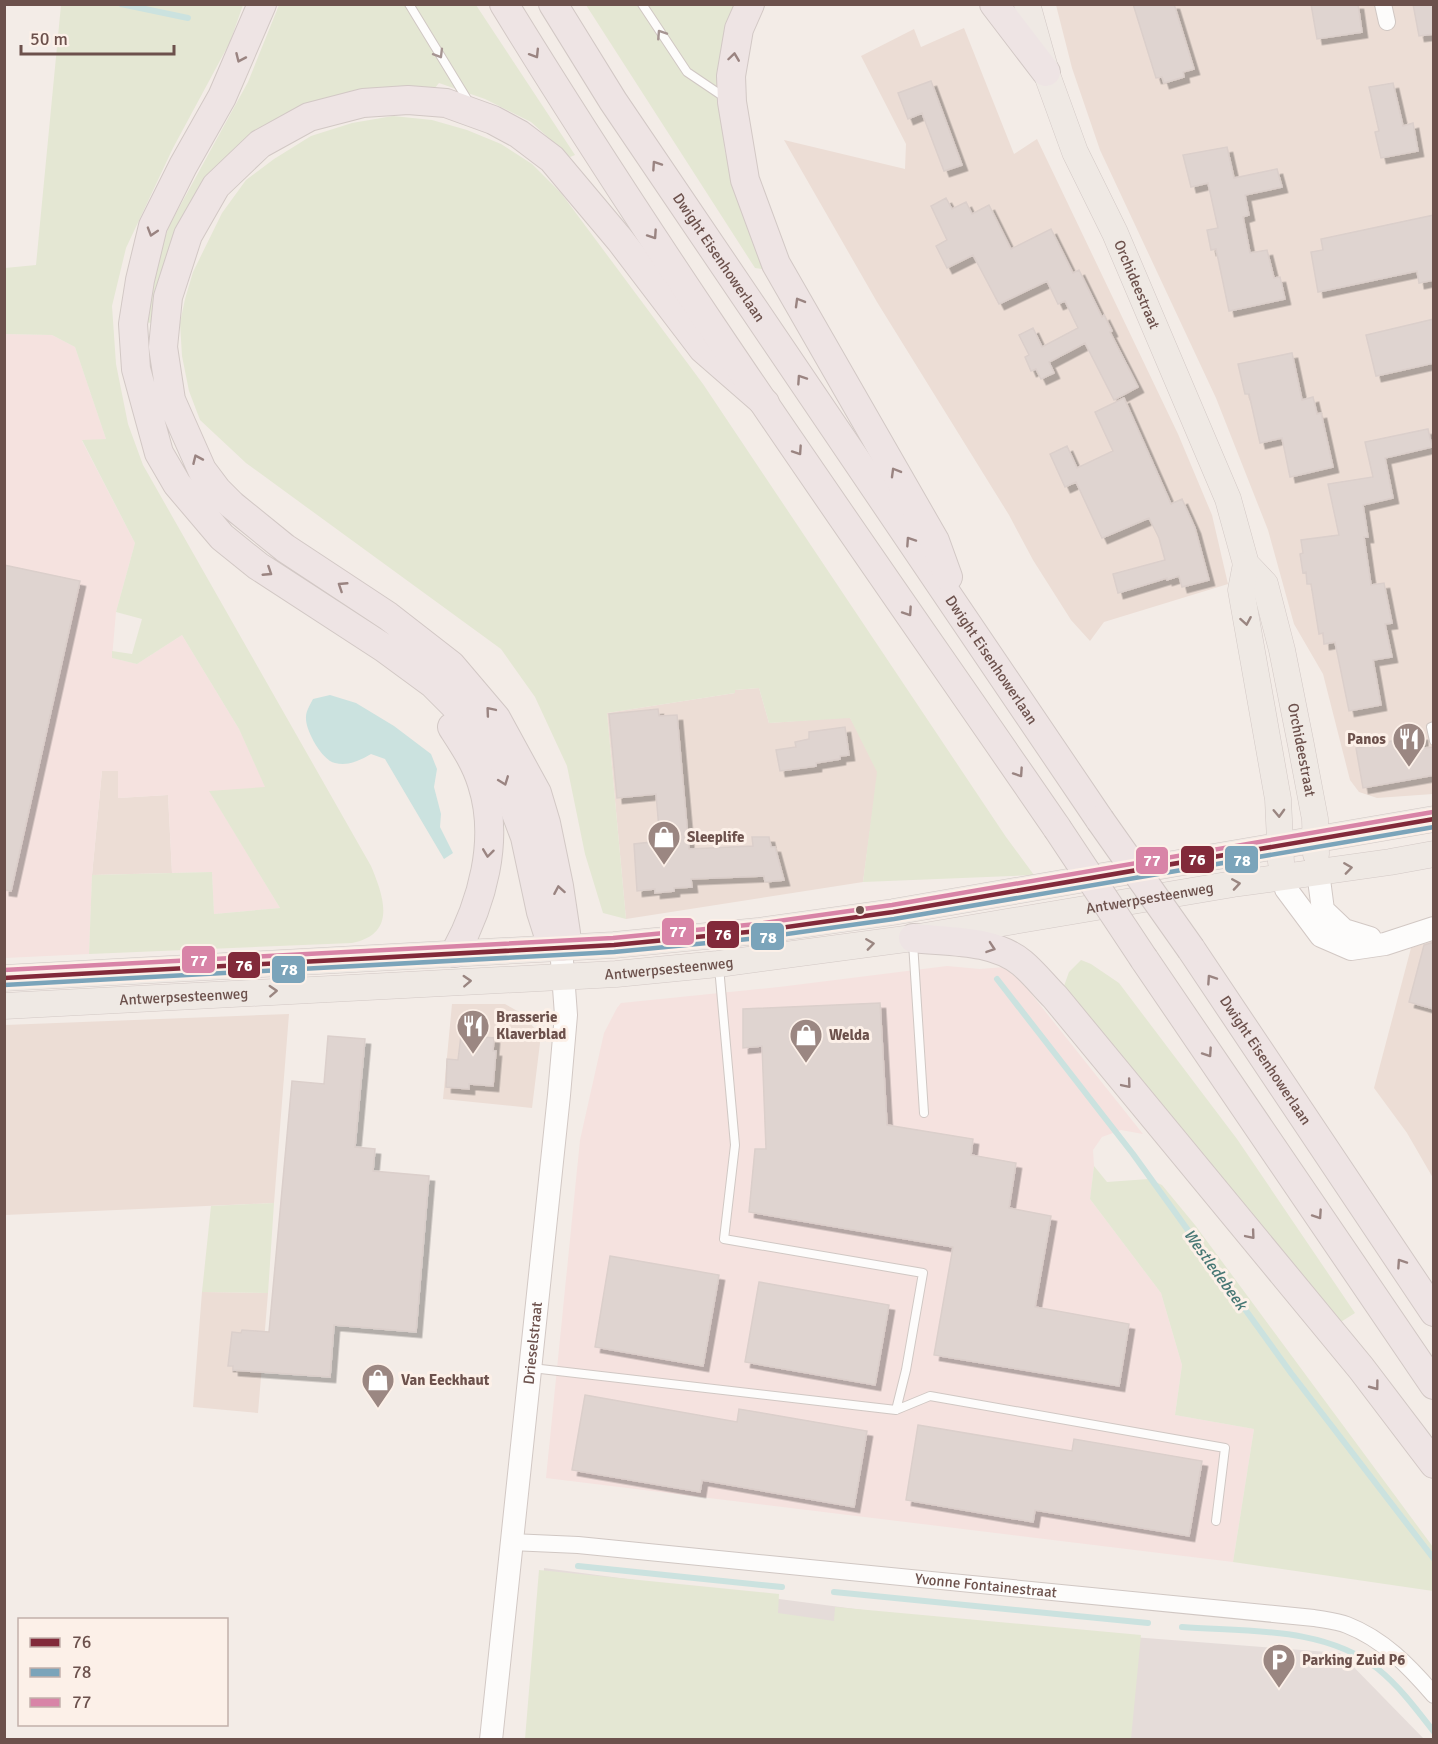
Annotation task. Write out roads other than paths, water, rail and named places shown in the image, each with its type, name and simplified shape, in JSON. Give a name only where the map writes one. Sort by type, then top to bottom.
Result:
[{"type":"highway","points":[[262,4],[222,97],[183,166],[153,226],[140,280],[133,324],[138,380],[159,453],[177,484],[222,537],[258,566],[384,648],[433,684],[467,718],[496,760],[525,837],[548,934],[561,947],[566,933],[546,823],[537,793],[496,718],[451,665],[388,616],[285,548],[217,490],[202,470],[171,400],[163,346],[168,297],[188,235],[216,186],[260,144],[309,117],[363,103],[408,100],[446,104],[475,112],[519,134],[552,159],[620,240],[703,349],[765,403]]},
{"type":"highway","points":[[504,4],[572,114],[765,403],[1057,828],[1434,1385]]},
{"type":"highway","name":"Dwight Eisenhowerlaan","points":[[553,4],[613,101],[966,624],[1191,949],[1434,1312]]},
{"type":"highway","points":[[750,4],[739,29],[731,76],[732,102],[745,180],[776,264],[935,541],[966,624]]},
{"type":"highway","points":[[994,4],[1046,72]]},
{"type":"highway","points":[[433,684],[448,720],[482,783],[489,817],[490,850],[486,869],[463,939],[455,953]]},
{"type":"highway","points":[[913,938],[980,945],[1010,955],[1022,963],[1055,997],[1361,1368],[1434,1464]]},
{"type":"main road","name":"Orchideestraat","points":[[1027,4],[1046,72],[1075,152],[1120,242],[1228,499],[1246,564],[1265,584],[1282,650],[1315,819],[1318,872]]},
{"type":"main road","name":"Orchideestraat","points":[[1246,564],[1240,590],[1278,800],[1279,845],[1283,877]]},
{"type":"main road","name":"Antwerpsesteenweg","points":[[4,978],[614,945],[758,931],[893,912],[1434,819]]},
{"type":"main road","name":"Antwerpsesteenweg","points":[[4,1006],[616,974],[718,964],[913,938],[1434,854]]},
{"type":"main road","points":[[80,973],[81,1002]]},
{"type":"street","points":[[1383,4],[1387,22]]},
{"type":"street","points":[[1318,872],[1323,910],[1344,930],[1385,944]]},
{"type":"street","points":[[1283,877],[1286,889],[1321,936],[1351,949],[1385,944],[1434,928]]},
{"type":"street","name":"Drieselstraat","points":[[491,1740],[560,1084],[566,1015],[561,947]]},
{"type":"street","name":"Yvonne Fontainestraat","points":[[511,1542],[578,1545],[1314,1618],[1345,1624],[1372,1638],[1398,1656],[1434,1695]]},
{"type":"lane","points":[[409,4],[475,112]]},
{"type":"lane","points":[[642,4],[687,72],[732,102]]},
{"type":"lane","points":[[1434,726],[1431,726],[1434,741]]},
{"type":"lane","points":[[913,938],[924,1113]]},
{"type":"lane","points":[[718,964],[735,1145],[724,1239],[923,1273],[906,1370],[896,1410]]},
{"type":"lane","points":[[529,1368],[896,1410],[930,1396],[1225,1448],[1216,1521]]},
{"type":"water","points":[[330,695],[356,703],[394,726],[431,754],[437,769],[434,787],[441,814],[440,827],[453,853],[444,859],[385,759],[371,754],[353,762],[340,764],[330,761],[320,751],[308,729],[306,715],[313,699]]},
{"type":"waterway","points":[[121,4],[188,18]]},
{"type":"waterway","name":"Westledebeek","points":[[997,979],[1133,1154],[1291,1373],[1434,1559]]},
{"type":"waterway","points":[[578,1566],[782,1587]]},
{"type":"waterway","points":[[834,1592],[1148,1623]]},
{"type":"waterway","points":[[1182,1627],[1284,1634],[1334,1645],[1357,1655],[1378,1669],[1394,1683],[1434,1732]]},
{"type":"place","name":"Panos","points":[[1409,768]]},
{"type":"place","name":"Sleeplife","points":[[664,866]]},
{"type":"place","name":"Brasserie Klaverblad","points":[[473,1055]]},
{"type":"place","name":"Welda","points":[[806,1064]]},
{"type":"place","name":"Van Eeckhaut","points":[[378,1409]]},
{"type":"place","name":"Parking Zuid P6","points":[[1279,1689]]}]
